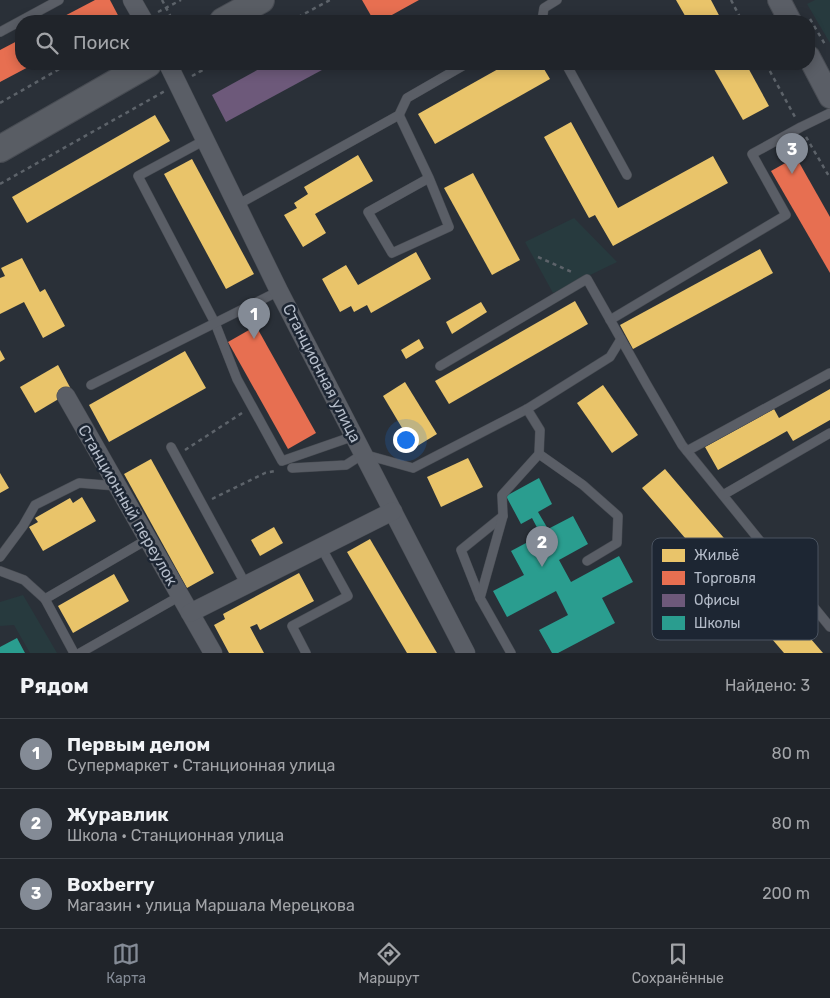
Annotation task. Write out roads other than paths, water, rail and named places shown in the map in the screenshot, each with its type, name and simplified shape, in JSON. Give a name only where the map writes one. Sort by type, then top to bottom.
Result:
[{"type":"main road","points":[[234,15],[261,0]]},
{"type":"main road","points":[[0,149],[138,70]]},
{"type":"street","points":[[132,0],[141,15]]},
{"type":"street","points":[[779,0],[796,15]]},
{"type":"street","points":[[817,52],[830,97]]},
{"type":"street","name":"Станционная улица","points":[[171,70],[279,291],[466,653]]},
{"type":"street","name":"Станционный переулок","points":[[66,396],[213,653]]},
{"type":"street","points":[[190,613],[393,511]]},
{"type":"lane","points":[[31,15],[59,0]]},
{"type":"lane","points":[[542,15],[544,8],[557,0]]},
{"type":"lane","points":[[0,32],[15,24]]},
{"type":"lane","points":[[237,205],[399,115],[407,98],[456,70]]},
{"type":"lane","points":[[569,70],[627,175]]},
{"type":"lane","points":[[610,320],[786,215],[752,154],[830,113]]},
{"type":"lane","points":[[399,115],[429,178],[449,227],[392,253],[368,212],[429,178]]},
{"type":"lane","points":[[205,140],[138,176],[214,323],[237,378],[282,462],[354,436]]},
{"type":"lane","points":[[440,366],[587,279],[687,451],[758,538]]},
{"type":"lane","points":[[91,385],[279,291]]},
{"type":"lane","points":[[292,468],[346,466],[364,454],[413,468],[527,410],[610,357],[621,339]]},
{"type":"lane","points":[[687,451],[830,373]]},
{"type":"lane","points":[[480,598],[503,516],[502,495],[539,454],[540,430],[527,410]]},
{"type":"lane","points":[[723,495],[830,433]]},
{"type":"lane","points":[[171,447],[246,585]]},
{"type":"lane","points":[[539,454],[583,485],[618,516],[617,543],[587,561]]},
{"type":"lane","points":[[0,557],[35,504],[79,483],[118,486]]},
{"type":"lane","points":[[503,516],[461,550],[480,598],[511,653]]},
{"type":"lane","points":[[45,599],[148,539]]},
{"type":"lane","points":[[306,653],[292,626],[348,596],[321,547]]},
{"type":"lane","points":[[0,571],[24,580],[45,599],[74,653]]},
{"type":"lane","points":[[80,653],[180,596]]},
{"type":"lane","points":[[818,611],[830,626]]},
{"type":"place","name":"Boxberry","points":[[792,174]]},
{"type":"place","name":"Первым делом","points":[[254,339]]},
{"type":"place","name":"Журавлик","points":[[542,567]]}]
